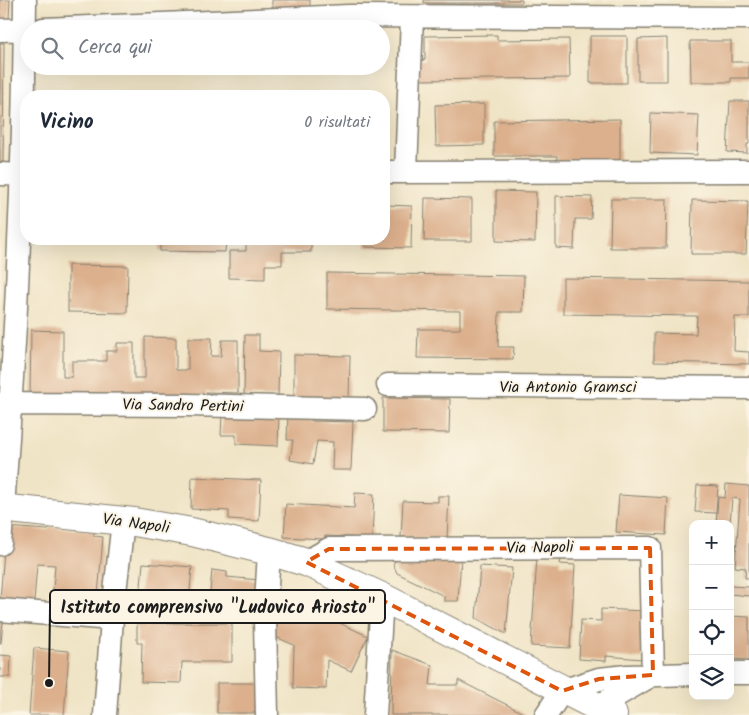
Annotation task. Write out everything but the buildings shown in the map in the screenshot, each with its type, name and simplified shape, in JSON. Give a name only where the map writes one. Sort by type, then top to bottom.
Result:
[{"type":"main road","name":"Via Napoli","points":[[1,509],[123,520],[192,532],[306,562],[382,597],[605,711]]},
{"type":"street","points":[[25,0],[30,20]]},
{"type":"street","points":[[251,20],[349,16],[749,18]]},
{"type":"street","points":[[406,171],[412,17]]},
{"type":"street","points":[[0,30],[20,29]]},
{"type":"street","points":[[25,90],[27,75]]},
{"type":"street","points":[[0,544],[16,175],[20,138]]},
{"type":"street","points":[[390,172],[749,171]]},
{"type":"street","name":"Via Antonio Gramsci","points":[[388,385],[749,388]]},
{"type":"street","name":"Via Sandro Pertini","points":[[5,404],[188,405],[365,409]]},
{"type":"street","points":[[105,715],[112,618],[123,520]]},
{"type":"street","name":"Via Napoli","points":[[306,562],[329,549],[650,548],[653,675]]},
{"type":"street","points":[[268,715],[265,621],[269,551]]},
{"type":"street","points":[[375,715],[382,597]]},
{"type":"street","points":[[0,610],[112,618]]},
{"type":"street","points":[[734,673],[749,673]]},
{"type":"street","points":[[546,715],[562,690],[599,679],[689,674]]},
{"type":"street","points":[[605,711],[653,675]]},
{"type":"highlighted area","points":[[650,548],[653,675],[599,679],[562,691],[306,562],[329,549]]},
{"type":"place","name":"Istituto comprensivo \"Ludovico Ariosto\"","points":[[49,683]]}]
